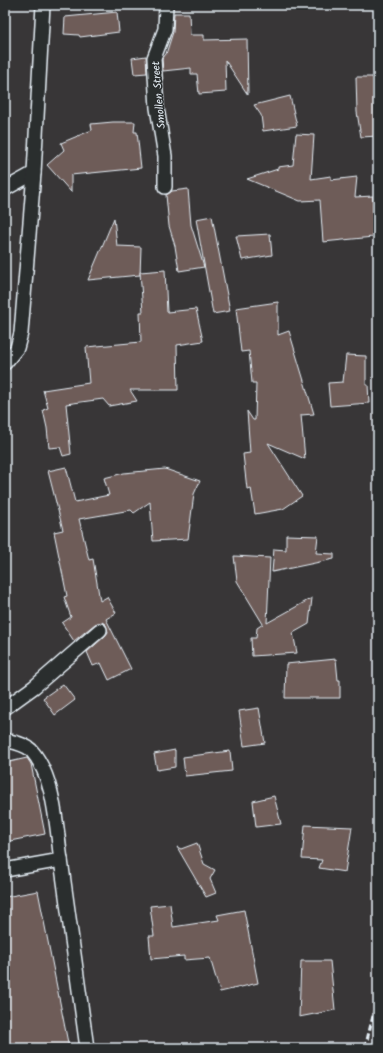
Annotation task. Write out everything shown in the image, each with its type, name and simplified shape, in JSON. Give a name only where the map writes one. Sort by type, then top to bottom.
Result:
[{"type":"lane","points":[[5,363],[17,348],[22,333],[34,173],[43,5]]},
{"type":"lane","name":"Smollen Street","points":[[165,187],[164,156],[157,108],[154,58],[165,29],[166,5]]},
{"type":"lane","points":[[5,189],[34,173]]},
{"type":"lane","points":[[5,708],[34,687],[100,630]]},
{"type":"lane","points":[[5,740],[16,742],[30,749],[43,769],[53,801],[87,1048]]},
{"type":"lane","points":[[5,870],[61,860]]},
{"type":"building","points":[[117,12],[119,32],[80,37],[79,35],[64,34],[65,17]]},
{"type":"building","points":[[174,13],[189,13],[190,35],[204,35],[204,40],[247,39],[248,95],[225,60],[226,92],[199,94],[197,74],[191,74],[191,68],[163,71],[162,59],[166,54],[173,32]]},
{"type":"building","points":[[146,56],[147,73],[134,74],[132,58]]},
{"type":"building","points":[[356,77],[375,77],[378,136],[361,137],[357,112]]},
{"type":"building","points":[[290,96],[297,126],[263,131],[261,115],[254,105]]},
{"type":"building","points":[[135,122],[134,132],[137,132],[141,168],[71,175],[71,192],[47,165],[64,150],[61,143],[92,130],[91,124]]},
{"type":"building","points":[[296,134],[314,135],[311,179],[331,176],[331,180],[357,177],[355,197],[373,196],[373,237],[323,242],[320,200],[300,201],[247,179],[278,169],[278,167],[293,165]]},
{"type":"building","points":[[188,189],[191,225],[204,267],[179,271],[175,246],[169,226],[166,195],[172,191]]},
{"type":"building","points":[[212,216],[230,311],[213,314],[196,219]]},
{"type":"building","points":[[114,218],[117,246],[141,247],[140,275],[88,280]]},
{"type":"building","points":[[270,234],[272,255],[242,260],[236,236]]},
{"type":"building","points":[[165,270],[167,312],[196,309],[203,341],[177,345],[178,390],[130,390],[137,401],[109,406],[103,399],[66,404],[71,454],[63,456],[60,447],[49,448],[43,410],[48,408],[43,390],[89,383],[86,347],[141,342],[140,312],[143,312],[140,272]]},
{"type":"building","points":[[278,302],[278,335],[289,331],[314,414],[301,415],[305,459],[268,443],[302,496],[283,509],[255,514],[251,488],[247,489],[243,454],[250,453],[247,411],[253,420],[255,420],[256,383],[252,383],[249,351],[241,352],[236,308]]},
{"type":"building","points":[[346,355],[366,356],[366,385],[368,385],[369,403],[330,406],[328,383],[343,382]]},
{"type":"building","points":[[66,467],[75,502],[109,495],[104,478],[124,473],[165,469],[200,481],[194,494],[188,539],[153,541],[150,502],[134,513],[131,510],[79,519],[89,560],[93,559],[100,601],[107,597],[116,613],[106,619],[131,669],[109,680],[101,663],[93,666],[87,652],[108,632],[106,625],[102,622],[95,624],[74,641],[62,623],[71,617],[64,597],[67,596],[54,532],[63,530],[48,471]]},
{"type":"building","points":[[286,535],[318,536],[316,553],[334,554],[334,559],[272,572],[274,549],[286,550]]},
{"type":"building","points":[[234,556],[270,558],[267,623],[312,598],[309,624],[293,633],[297,653],[252,656],[251,638],[256,638],[257,628],[263,624],[237,581]]},
{"type":"building","points":[[336,659],[338,680],[340,680],[340,698],[285,698],[286,664]]},
{"type":"building","points":[[63,684],[75,700],[55,715],[43,698]]},
{"type":"building","points":[[259,708],[265,743],[244,746],[239,711]]},
{"type":"building","points":[[175,750],[175,767],[157,770],[154,754]]},
{"type":"building","points":[[230,751],[232,771],[185,776],[183,757]]},
{"type":"building","points":[[27,758],[31,764],[45,834],[5,842],[5,763]]},
{"type":"building","points":[[274,796],[281,824],[256,827],[253,801]]},
{"type":"building","points":[[305,825],[352,827],[345,872],[319,868],[322,860],[302,859]]},
{"type":"building","points":[[197,843],[204,864],[215,870],[210,879],[216,893],[206,897],[177,847],[181,849]]},
{"type":"building","points":[[38,891],[69,1048],[5,1048],[5,897]]},
{"type":"building","points":[[170,904],[173,927],[219,920],[217,915],[244,910],[258,983],[220,992],[210,958],[184,960],[184,956],[151,959],[149,936],[154,936],[150,906]]},
{"type":"building","points":[[301,961],[330,961],[335,1010],[299,1017]]},
{"type":"railway","points":[[365,1048],[378,996]]}]
